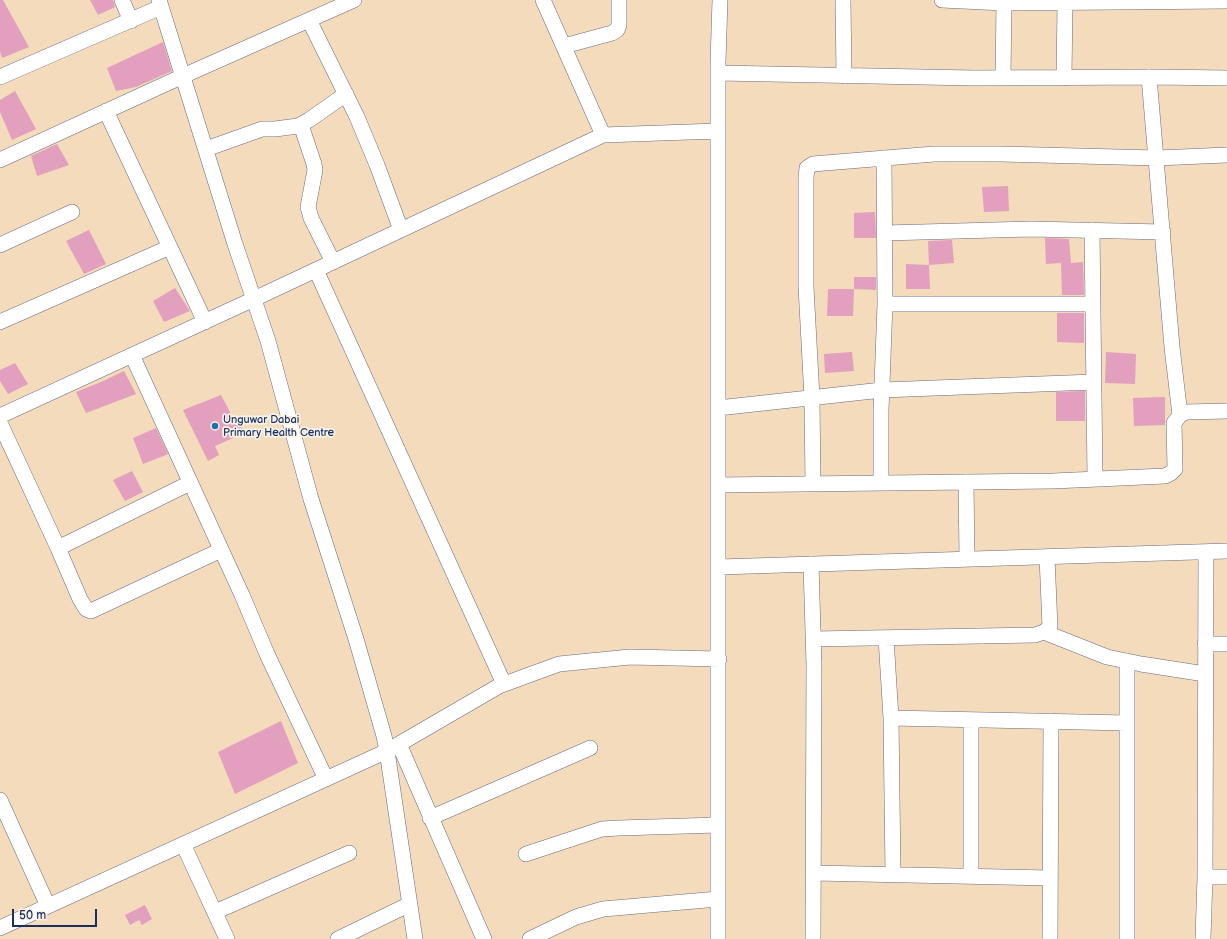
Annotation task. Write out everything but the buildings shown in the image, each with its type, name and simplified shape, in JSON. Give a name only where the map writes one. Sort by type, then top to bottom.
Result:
[{"type":"street","points":[[122,0],[131,21]]},
{"type":"street","points":[[0,160],[354,0]]},
{"type":"street","points":[[543,0],[603,135]]},
{"type":"street","points":[[564,46],[612,33],[617,30],[619,25],[619,0]]},
{"type":"street","points":[[718,939],[718,73],[720,0]]},
{"type":"street","points":[[843,0],[844,76]]},
{"type":"street","points":[[942,0],[1004,3],[1227,1]]},
{"type":"street","points":[[1003,78],[1004,3]]},
{"type":"street","points":[[1064,78],[1065,3]]},
{"type":"street","points":[[0,77],[131,21],[160,4],[235,244],[254,299],[278,378],[311,500],[393,748],[430,818],[484,939]]},
{"type":"street","points":[[309,20],[357,117],[377,165],[401,230]]},
{"type":"street","points":[[718,73],[1003,78],[1227,78]]},
{"type":"street","points":[[1149,77],[1172,347],[1180,415]]},
{"type":"street","points":[[206,149],[262,129],[276,130],[301,125],[346,94]]},
{"type":"street","points":[[106,111],[205,322]]},
{"type":"street","points":[[301,125],[315,170],[308,207],[311,218],[333,262]]},
{"type":"street","points":[[0,416],[205,322],[603,135],[718,131]]},
{"type":"street","points":[[814,484],[812,398],[806,287],[807,168],[813,164],[934,154],[1001,154],[1156,158],[1227,155]]},
{"type":"street","points":[[881,483],[885,304],[884,158]]},
{"type":"street","points":[[0,245],[72,212]]},
{"type":"street","points":[[885,233],[1031,229],[1163,232]]},
{"type":"street","points":[[1092,230],[1095,479]]},
{"type":"street","points":[[0,322],[170,247]]},
{"type":"street","points":[[316,270],[504,684]]},
{"type":"street","points":[[885,304],[1093,304]]},
{"type":"street","points":[[132,355],[267,654],[326,779]]},
{"type":"street","points":[[718,408],[882,390],[1094,382]]},
{"type":"street","points":[[718,484],[1053,481],[1165,476],[1175,469],[1174,423],[1180,415],[1186,412],[1227,411]]},
{"type":"street","points":[[0,423],[80,599],[86,609],[91,611],[221,550]]},
{"type":"street","points":[[966,482],[967,559]]},
{"type":"street","points":[[58,548],[190,483]]},
{"type":"street","points":[[719,567],[1227,551]]},
{"type":"street","points":[[1203,939],[1205,877],[1206,552]]},
{"type":"street","points":[[814,639],[1035,635],[1044,632],[1050,627],[1048,557]]},
{"type":"street","points":[[812,564],[814,639],[814,939]]},
{"type":"street","points":[[1044,632],[1107,657],[1205,674]]},
{"type":"street","points":[[886,638],[891,718],[893,875]]},
{"type":"street","points":[[1205,644],[1227,644]]},
{"type":"street","points":[[0,928],[393,748],[504,684],[559,664],[630,657],[719,659]]},
{"type":"street","points":[[1126,939],[1127,661]]},
{"type":"street","points":[[891,718],[1127,723]]},
{"type":"street","points":[[971,720],[971,876]]},
{"type":"street","points":[[1050,939],[1051,721]]},
{"type":"street","points":[[393,748],[415,939]]},
{"type":"street","points":[[430,818],[590,748]]},
{"type":"street","points":[[0,800],[48,906]]},
{"type":"street","points":[[526,854],[602,829],[718,825]]},
{"type":"street","points":[[183,844],[227,939]]},
{"type":"street","points":[[215,912],[349,853]]},
{"type":"street","points":[[814,873],[1050,878]]},
{"type":"street","points":[[1205,877],[1227,877]]},
{"type":"street","points":[[530,939],[576,917],[603,909],[718,899]]},
{"type":"street","points":[[338,939],[410,904]]},
{"type":"place","name":"Unguwar Dabai Primary Health Centre","points":[[215,426]]}]
